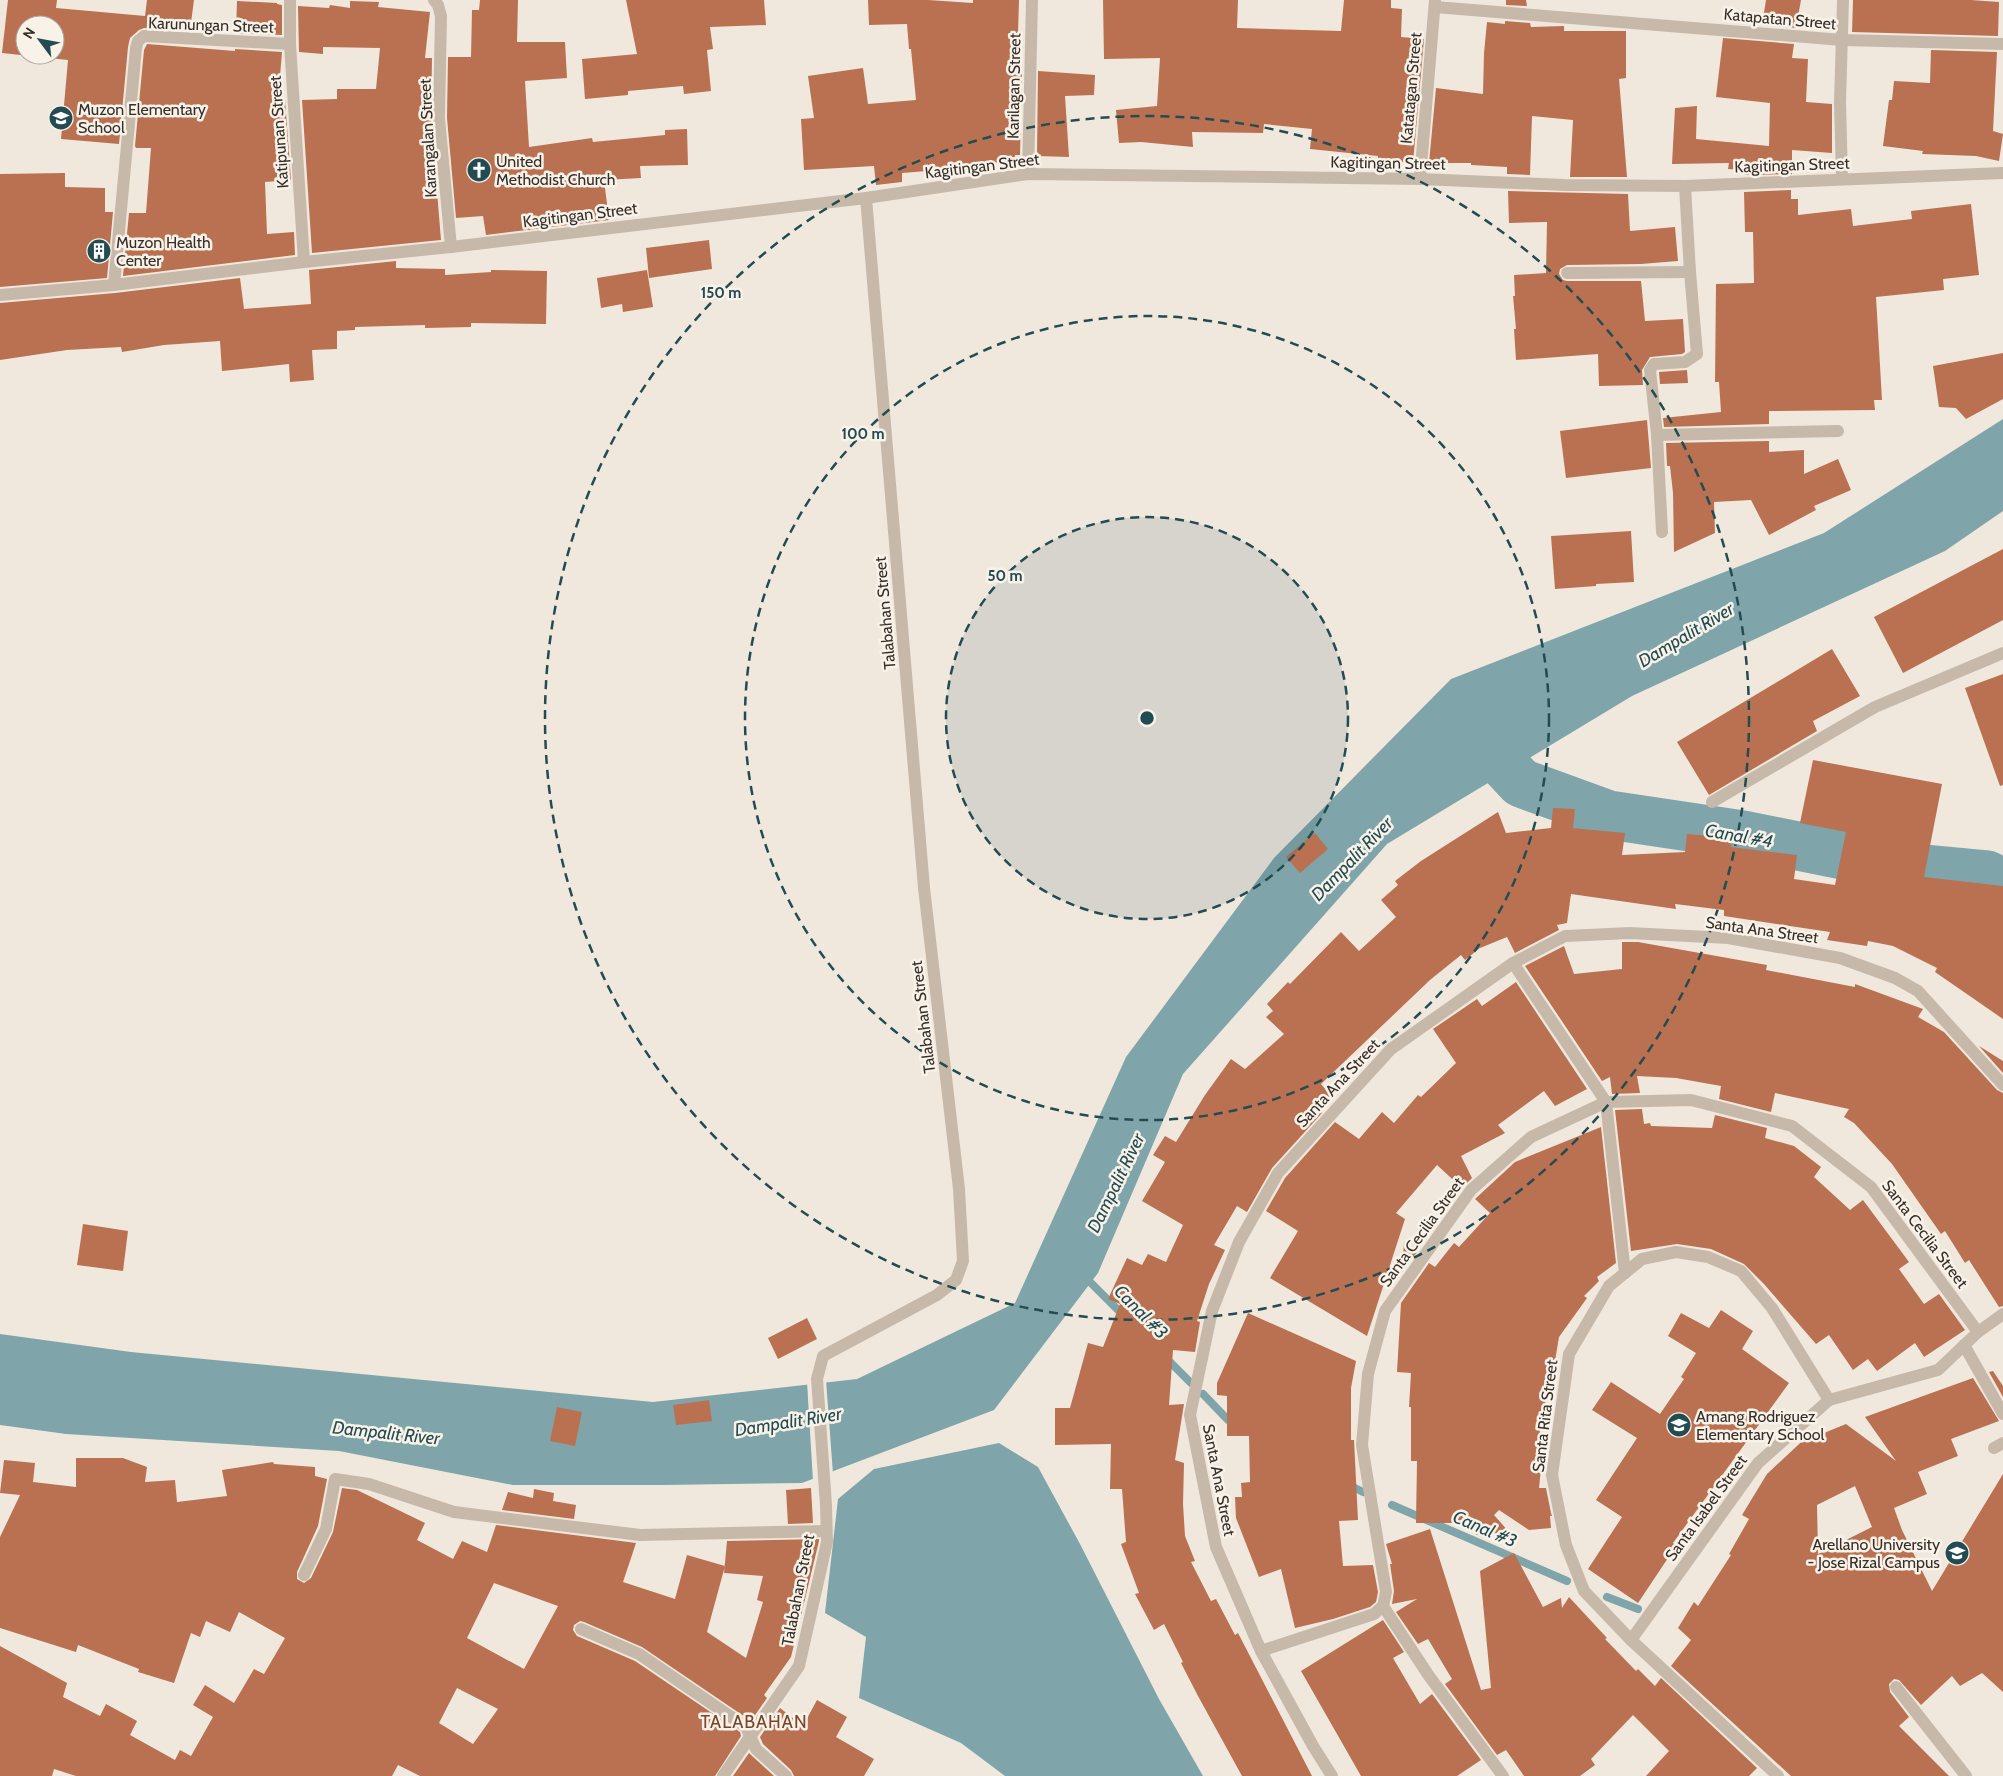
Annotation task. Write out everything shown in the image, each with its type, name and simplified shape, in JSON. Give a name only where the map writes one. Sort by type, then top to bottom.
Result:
[{"type":"street","name":"Katipunan Street","points":[[290,0],[290,44],[304,262]]},
{"type":"street","name":"Karangalan Street","points":[[434,0],[438,5],[441,16],[439,118],[451,247]]},
{"type":"street","name":"Karilagan Street","points":[[1028,174],[1032,0]]},
{"type":"street","points":[[1842,179],[1840,102],[1843,0]]},
{"type":"street","name":"Katapatan Street","points":[[1435,4],[1842,40],[2003,44]]},
{"type":"street","name":"Katatagan Street","points":[[1420,179],[1435,4]]},
{"type":"street","name":"Karunungan Street","points":[[114,285],[138,41],[144,36],[290,44]]},
{"type":"street","name":"Kagitingan Street","points":[[0,295],[114,285],[304,262],[451,247],[866,198],[1028,174],[1420,179],[1564,185],[1685,186],[2003,173]]},
{"type":"street","points":[[1662,532],[1657,435],[1650,370],[1654,364],[1685,362],[1697,354],[1685,186]]},
{"type":"street","name":"Talabahan Street","points":[[723,1776],[799,1666],[826,1542],[826,1505],[817,1387],[817,1379],[823,1356],[937,1294],[956,1280],[963,1261],[959,1189],[924,888],[866,198]]},
{"type":"street","points":[[1567,273],[1690,272]]},
{"type":"street","points":[[1657,435],[1838,431]]},
{"type":"street","points":[[1712,802],[1875,707],[2003,652]]},
{"type":"street","name":"Santa Ana Street","points":[[1332,1776],[1261,1651],[1216,1547],[1190,1415],[1212,1311],[1239,1242],[1278,1173],[1391,1049],[1513,963],[1565,936],[1630,933],[1728,938],[1840,958],[1895,978],[1918,991],[2003,1085]]},
{"type":"street","points":[[1513,963],[1606,1102],[1625,1272]]},
{"type":"street","name":"Santa Cecilia Street","points":[[1383,1606],[1386,1592],[1362,1445],[1368,1374],[1385,1311],[1471,1190],[1531,1137],[1606,1102],[1691,1100],[1792,1126],[1871,1187],[1978,1332]]},
{"type":"street","name":"Santa Rita Street","points":[[1778,1776],[1631,1640],[1584,1591],[1566,1545],[1552,1475],[1569,1354],[1609,1286],[1642,1259],[1676,1252],[1708,1257],[1741,1271],[1772,1308],[1830,1400]]},
{"type":"street","name":"Santa Isabel Street","points":[[1631,1640],[1758,1463],[1830,1400],[1938,1370],[1978,1332],[2003,1314]]},
{"type":"street","points":[[1964,1345],[2003,1414]]},
{"type":"street","points":[[304,1575],[326,1529],[335,1478],[369,1484],[454,1512],[640,1535],[826,1531]]},
{"type":"street","points":[[1261,1651],[1374,1614],[1383,1606],[1429,1676],[1503,1776]]},
{"type":"street","points":[[581,1628],[639,1654],[746,1727],[756,1748],[786,1776]]},
{"type":"street","points":[[1896,1687],[1966,1776]]},
{"type":"water","name":"Dampalit River","points":[[2003,419],[2003,511],[1945,551],[1632,696],[1387,844],[1183,1074],[1098,1273],[994,1410],[802,1483],[513,1485],[339,1451],[66,1434],[0,1425],[0,1334],[131,1352],[653,1402],[857,1379],[1015,1303],[1126,1057],[1274,858],[1451,679],[1824,533]]},
{"type":"water","points":[[999,1443],[1038,1467],[1080,1544],[1159,1699],[1203,1776],[1005,1776],[961,1743],[859,1698],[866,1637],[825,1613],[838,1499],[874,1469]]},
{"type":"pier","points":[[826,1380],[833,1474],[813,1481],[807,1382]]},
{"type":"building","points":[[8,0],[57,0],[56,8],[145,16],[147,0],[194,0],[190,30],[144,28],[130,38],[119,144],[61,139],[68,60],[65,60],[65,15],[15,15],[15,54],[2,53]]},
{"type":"building","points":[[480,0],[518,0],[517,42],[565,42],[567,78],[525,81],[529,147],[592,138],[593,142],[665,135],[665,130],[687,129],[688,165],[640,166],[641,178],[604,180],[609,220],[486,235],[483,216],[456,218],[447,118],[448,57],[471,57],[472,10],[479,10]]},
{"type":"building","points":[[626,0],[764,0],[766,25],[710,27],[713,49],[707,50],[711,91],[684,94],[683,86],[628,91],[628,95],[585,99],[582,59],[637,54]]},
{"type":"building","points":[[868,0],[928,0],[973,3],[973,0],[1019,0],[1017,69],[1022,70],[1020,155],[1015,155],[1014,164],[989,162],[989,166],[902,173],[902,182],[876,185],[874,166],[804,170],[801,119],[814,118],[808,76],[863,68],[868,104],[916,100],[907,24],[869,25]]},
{"type":"building","points":[[1103,0],[1238,0],[1237,28],[1341,31],[1344,0],[1391,0],[1391,8],[1402,9],[1401,37],[1424,39],[1413,163],[1378,160],[1378,156],[1310,149],[1312,129],[1264,124],[1263,133],[1192,132],[1193,147],[1141,142],[1119,143],[1116,110],[1157,106],[1160,58],[1104,59]]},
{"type":"building","points":[[1506,0],[1526,0],[1527,6],[1506,5]]},
{"type":"building","points":[[1766,0],[1801,0],[1796,28],[1762,25]]},
{"type":"building","points":[[1853,0],[1971,0],[1999,2],[1998,36],[1852,32]]},
{"type":"building","points":[[237,1],[277,3],[282,5],[282,35],[236,33]]},
{"type":"building","points":[[350,1],[379,2],[378,7],[430,12],[425,58],[432,58],[431,119],[441,240],[312,253],[302,100],[337,99],[337,89],[376,89],[380,48],[323,47],[323,54],[299,52],[298,6],[329,8],[330,5],[350,8]]},
{"type":"building","points":[[1505,21],[1530,23],[1531,27],[1564,26],[1564,31],[1626,31],[1626,78],[1619,79],[1627,177],[1570,177],[1573,120],[1532,116],[1530,175],[1507,174],[1507,167],[1471,165],[1471,163],[1429,163],[1436,88],[1483,94],[1487,22],[1505,24]]},
{"type":"building","points":[[1723,38],[1794,44],[1792,58],[1808,59],[1806,102],[1832,104],[1832,153],[1792,150],[1792,174],[1744,175],[1744,170],[1728,169],[1729,163],[1672,164],[1675,108],[1697,106],[1696,139],[1769,146],[1770,103],[1716,97]]},
{"type":"building","points":[[147,44],[235,51],[235,49],[282,52],[278,100],[285,100],[291,180],[265,182],[267,234],[294,232],[295,255],[123,276],[129,213],[146,213],[151,148],[136,148],[135,146],[144,50]]},
{"type":"building","points":[[1931,50],[1997,52],[1993,131],[2003,134],[1999,161],[1976,156],[1922,154],[1923,151],[1883,146],[1889,100],[1892,100],[1894,81],[1930,83]]},
{"type":"building","points":[[1038,71],[1095,75],[1094,95],[1065,96],[1069,157],[1037,156]]},
{"type":"building","points":[[65,173],[65,187],[105,188],[105,212],[113,212],[107,278],[0,287],[0,174]]},
{"type":"building","points":[[1791,190],[1791,199],[1798,199],[1798,215],[1851,209],[1853,226],[1912,219],[1911,211],[1971,204],[1979,275],[1943,279],[1944,290],[1876,297],[1882,400],[1874,400],[1875,410],[1769,411],[1769,424],[1664,427],[1663,418],[1721,412],[1719,382],[1715,382],[1716,284],[1754,283],[1753,232],[1745,232],[1744,192]]},
{"type":"building","points":[[1508,191],[1628,194],[1630,231],[1675,227],[1678,261],[1641,264],[1567,265],[1560,269],[1559,274],[1563,280],[1567,281],[1641,281],[1645,321],[1683,319],[1685,352],[1682,354],[1650,357],[1642,370],[1643,385],[1599,386],[1598,354],[1516,360],[1514,275],[1546,273],[1547,222],[1509,223]]},
{"type":"building","points":[[709,240],[712,269],[649,278],[646,248]]},
{"type":"building","points":[[396,261],[396,268],[445,269],[445,275],[491,272],[491,270],[547,271],[546,324],[471,323],[471,327],[425,328],[425,325],[355,327],[355,330],[337,331],[337,349],[312,350],[314,380],[290,382],[289,364],[222,371],[220,341],[164,345],[122,352],[121,347],[67,350],[0,360],[0,303],[115,293],[240,278],[244,309],[311,304],[309,270]]},
{"type":"building","points":[[647,270],[653,307],[623,312],[622,304],[601,308],[597,278]]},
{"type":"building","points":[[2003,353],[2003,399],[1966,419],[1956,408],[1939,407],[1933,366]]},
{"type":"building","points":[[1687,370],[1688,383],[1660,384],[1659,372]]},
{"type":"building","points":[[1647,420],[1651,468],[1566,478],[1560,431]]},
{"type":"building","points":[[1769,441],[1769,452],[1804,450],[1804,474],[1838,459],[1851,490],[1814,506],[1816,510],[1769,535],[1751,500],[1714,502],[1715,533],[1674,552],[1673,493],[1670,466],[1667,466],[1666,443]]},
{"type":"building","points":[[1631,531],[1634,582],[1555,589],[1551,536]]},
{"type":"building","points":[[2003,549],[2003,620],[1903,673],[1874,617]]},
{"type":"building","points":[[1832,649],[1860,696],[1813,721],[1817,731],[1709,795],[1677,742]]},
{"type":"building","points":[[2003,674],[2003,785],[2000,786],[1965,688]]},
{"type":"building","points":[[1813,760],[1942,784],[1924,877],[2003,886],[2003,1019],[1935,972],[1937,968],[1893,946],[1868,941],[1867,946],[1827,940],[1830,932],[1724,916],[1724,910],[1675,904],[1676,909],[1571,894],[1567,923],[1557,925],[1559,930],[1515,953],[1507,937],[1480,948],[1465,960],[1461,955],[1430,980],[1321,1084],[1332,1097],[1319,1111],[1322,1113],[1272,1168],[1247,1212],[1237,1206],[1214,1245],[1225,1250],[1209,1284],[1197,1321],[1200,1322],[1195,1352],[1173,1350],[1169,1405],[1184,1404],[1175,1460],[1184,1463],[1183,1504],[1185,1536],[1195,1561],[1191,1562],[1211,1601],[1216,1599],[1235,1635],[1238,1633],[1312,1776],[1242,1776],[1181,1663],[1183,1662],[1164,1624],[1154,1630],[1135,1594],[1139,1593],[1121,1544],[1126,1542],[1122,1489],[1110,1489],[1111,1444],[1055,1445],[1055,1408],[1070,1408],[1088,1343],[1103,1347],[1120,1304],[1108,1299],[1127,1258],[1142,1265],[1148,1254],[1166,1262],[1183,1225],[1142,1201],[1165,1162],[1153,1155],[1165,1136],[1176,1142],[1205,1095],[1231,1059],[1245,1069],[1284,1034],[1266,1017],[1273,1011],[1267,1004],[1288,982],[1290,984],[1341,932],[1359,951],[1396,917],[1381,900],[1398,885],[1395,881],[1421,861],[1498,812],[1506,833],[1551,828],[1553,808],[1575,809],[1573,828],[1625,833],[1622,855],[1685,852],[1687,834],[1732,838],[1731,847],[1797,855],[1794,879],[1835,885],[1846,832],[1800,823]]},
{"type":"building","points":[[1315,833],[1328,849],[1300,873],[1286,857]]},
{"type":"building","points":[[1622,942],[1638,942],[1767,965],[1766,970],[1855,987],[1855,984],[1923,1009],[1918,1017],[1944,1032],[1997,1090],[2003,1093],[2003,1306],[1999,1307],[1969,1260],[1965,1263],[1945,1231],[1941,1234],[1892,1164],[1854,1123],[1844,1117],[1849,1109],[1775,1093],[1771,1112],[1719,1099],[1721,1086],[1676,1078],[1637,1076],[1640,1093],[1612,1094],[1610,1077],[1602,1081],[1525,966],[1564,946],[1574,974],[1622,969]]},
{"type":"building","points":[[1516,982],[1587,1089],[1555,1106],[1544,1091],[1498,1125],[1505,1133],[1461,1156],[1472,1178],[1462,1188],[1437,1165],[1396,1213],[1405,1219],[1367,1336],[1270,1278],[1298,1231],[1266,1211],[1285,1178],[1335,1122],[1359,1139],[1382,1112],[1394,1123],[1418,1095],[1421,1097],[1456,1063],[1433,1029],[1477,999],[1482,1006]]},
{"type":"building","points":[[1979,1046],[2003,1061],[2003,1073]]},
{"type":"building","points":[[1642,1109],[1644,1124],[1650,1123],[1651,1126],[1712,1128],[1715,1115],[1767,1128],[1765,1138],[1794,1146],[1821,1167],[1814,1177],[1850,1210],[1863,1200],[1909,1262],[1899,1269],[1924,1304],[1939,1294],[1965,1330],[1924,1357],[1915,1343],[1877,1371],[1868,1359],[1853,1370],[1829,1335],[1816,1344],[1744,1264],[1711,1249],[1677,1244],[1631,1251],[1615,1110]]},
{"type":"building","points":[[1601,1127],[1616,1263],[1597,1277],[1599,1281],[1584,1296],[1587,1298],[1559,1337],[1555,1361],[1551,1360],[1545,1404],[1543,1403],[1538,1448],[1543,1449],[1539,1488],[1546,1488],[1552,1516],[1550,1516],[1551,1528],[1529,1530],[1499,1510],[1494,1515],[1509,1532],[1476,1535],[1475,1523],[1416,1523],[1417,1461],[1411,1461],[1411,1407],[1409,1407],[1411,1373],[1397,1372],[1401,1303],[1429,1263],[1435,1267],[1454,1243],[1459,1247],[1490,1213],[1475,1199],[1515,1162]]},
{"type":"building","points":[[83,1224],[128,1231],[123,1271],[77,1265]]},
{"type":"building","points":[[1404,1242],[1417,1252],[1402,1272]]},
{"type":"building","points":[[1721,1310],[1753,1331],[1742,1349],[1789,1383],[1673,1543],[1676,1546],[1638,1603],[1588,1569],[1622,1517],[1596,1500],[1637,1438],[1592,1410],[1611,1382],[1660,1414],[1684,1379],[1681,1377],[1696,1353],[1668,1336],[1681,1313],[1709,1328]]},
{"type":"building","points":[[1248,1313],[1356,1361],[1351,1388],[1351,1440],[1354,1440],[1358,1520],[1339,1521],[1343,1566],[1373,1565],[1378,1592],[1376,1602],[1370,1607],[1333,1619],[1295,1628],[1281,1569],[1259,1577],[1236,1518],[1235,1497],[1242,1497],[1241,1483],[1250,1482],[1249,1436],[1227,1436],[1227,1396],[1217,1395],[1217,1383]]},
{"type":"building","points":[[807,1318],[817,1339],[778,1359],[768,1338]]},
{"type":"building","points":[[1993,1371],[2003,1386],[2003,1397],[1989,1372]]},
{"type":"building","points":[[1973,1378],[1999,1421],[1951,1439],[1958,1456],[1918,1472],[1927,1494],[1894,1508],[1902,1530],[1932,1591],[2003,1474],[2003,1692],[1982,1673],[1960,1686],[1952,1676],[1921,1705],[1899,1680],[1894,1679],[1889,1684],[1890,1692],[1909,1717],[1899,1726],[1949,1776],[1791,1776],[1671,1666],[1691,1640],[1678,1628],[1694,1602],[1698,1606],[1731,1555],[1729,1554],[1749,1519],[1742,1515],[1767,1474],[1812,1432],[1822,1429],[1824,1433],[1846,1424],[1896,1461],[1865,1417]],"holes":[[[1855,1486],[1872,1527],[1818,1554],[1817,1505]]]},
{"type":"building","points":[[709,1400],[712,1421],[676,1425],[673,1405]]},
{"type":"building","points":[[557,1407],[582,1412],[575,1446],[550,1441]]},
{"type":"building","points":[[76,1458],[123,1458],[147,1467],[145,1482],[175,1480],[177,1502],[227,1496],[222,1470],[273,1462],[274,1464],[315,1467],[315,1476],[327,1479],[318,1526],[297,1572],[297,1579],[304,1583],[311,1578],[333,1532],[342,1488],[357,1490],[425,1523],[417,1540],[453,1559],[462,1541],[487,1552],[496,1525],[636,1543],[623,1582],[675,1599],[687,1555],[725,1566],[727,1541],[819,1539],[819,1541],[791,1657],[764,1695],[767,1698],[751,1721],[642,1647],[584,1622],[580,1621],[574,1625],[573,1630],[577,1636],[635,1661],[740,1732],[741,1736],[715,1776],[420,1776],[398,1765],[392,1776],[76,1776],[54,1769],[52,1776],[0,1776],[0,1646],[67,1683],[63,1697],[100,1716],[106,1704],[137,1721],[130,1735],[175,1760],[180,1750],[191,1756],[213,1717],[193,1705],[205,1685],[234,1703],[254,1669],[264,1674],[285,1638],[239,1612],[230,1632],[206,1621],[200,1637],[191,1633],[174,1683],[138,1672],[139,1669],[78,1645],[76,1652],[0,1628],[0,1537],[20,1495],[0,1493],[4,1460],[35,1463],[33,1482],[76,1487]],"holes":[[[724,1568],[724,1573],[763,1576],[757,1600],[763,1602],[746,1658],[707,1632]],[[494,1583],[558,1606],[524,1669],[467,1638]],[[457,1688],[498,1709],[473,1744],[439,1723]]]},
{"type":"building","points":[[811,1488],[813,1523],[788,1524],[786,1490]]},
{"type":"building","points":[[534,1489],[554,1493],[553,1501],[576,1505],[574,1519],[502,1510],[508,1492],[533,1498]]},
{"type":"building","points":[[1430,1529],[1481,1690],[1491,1688],[1480,1571],[1514,1553],[1543,1607],[1561,1598],[1562,1608],[1569,1597],[1607,1638],[1605,1639],[1636,1671],[1638,1669],[1655,1686],[1661,1678],[1757,1768],[1749,1776],[1646,1776],[1669,1751],[1633,1715],[1591,1759],[1595,1765],[1580,1776],[1524,1776],[1506,1750],[1497,1755],[1445,1684],[1452,1679],[1428,1639],[1418,1644],[1396,1612],[1417,1599],[1392,1604],[1394,1591],[1390,1564],[1392,1564],[1386,1544]]},
{"type":"building","points":[[1383,1620],[1404,1652],[1393,1658],[1420,1704],[1432,1694],[1481,1760],[1457,1776],[1361,1776],[1301,1671]]},
{"type":"building","points":[[817,1700],[847,1717],[836,1737],[874,1759],[864,1776],[794,1776],[791,1770],[763,1744],[760,1737],[780,1708],[803,1726]]},
{"type":"building","points":[[749,1753],[751,1755],[774,1776],[733,1776]]},
{"type":"waterway","name":"Canal #4","points":[[1491,751],[1521,783],[1609,815],[1743,835],[1902,867],[1987,875],[2003,883]]},
{"type":"waterway","name":"Canal #3","points":[[1084,1276],[1124,1316]]},
{"type":"waterway","name":"Canal #3","points":[[1166,1358],[1191,1383]]},
{"type":"waterway","name":"Canal #3","points":[[1203,1394],[1228,1420],[1235,1424]]},
{"type":"waterway","name":"Canal #3","points":[[1349,1485],[1363,1492]]},
{"type":"waterway","name":"Canal #3","points":[[1392,1505],[1567,1581]]},
{"type":"waterway","name":"Canal #3","points":[[1607,1597],[1638,1609]]},
{"type":"place","name":"Muzon Elementary School","points":[[61,118]]},
{"type":"place","name":"United Methodist Church","points":[[479,170]]},
{"type":"place","name":"Muzon Health Center","points":[[99,251]]},
{"type":"place","name":"Amang Rodriguez Elementary School","points":[[1679,1425]]},
{"type":"place","name":"Arellano University - Jose Rizal Campus","points":[[1957,1553]]},
{"type":"district","name":"TALABAHAN","points":[[754,1722]]}]
